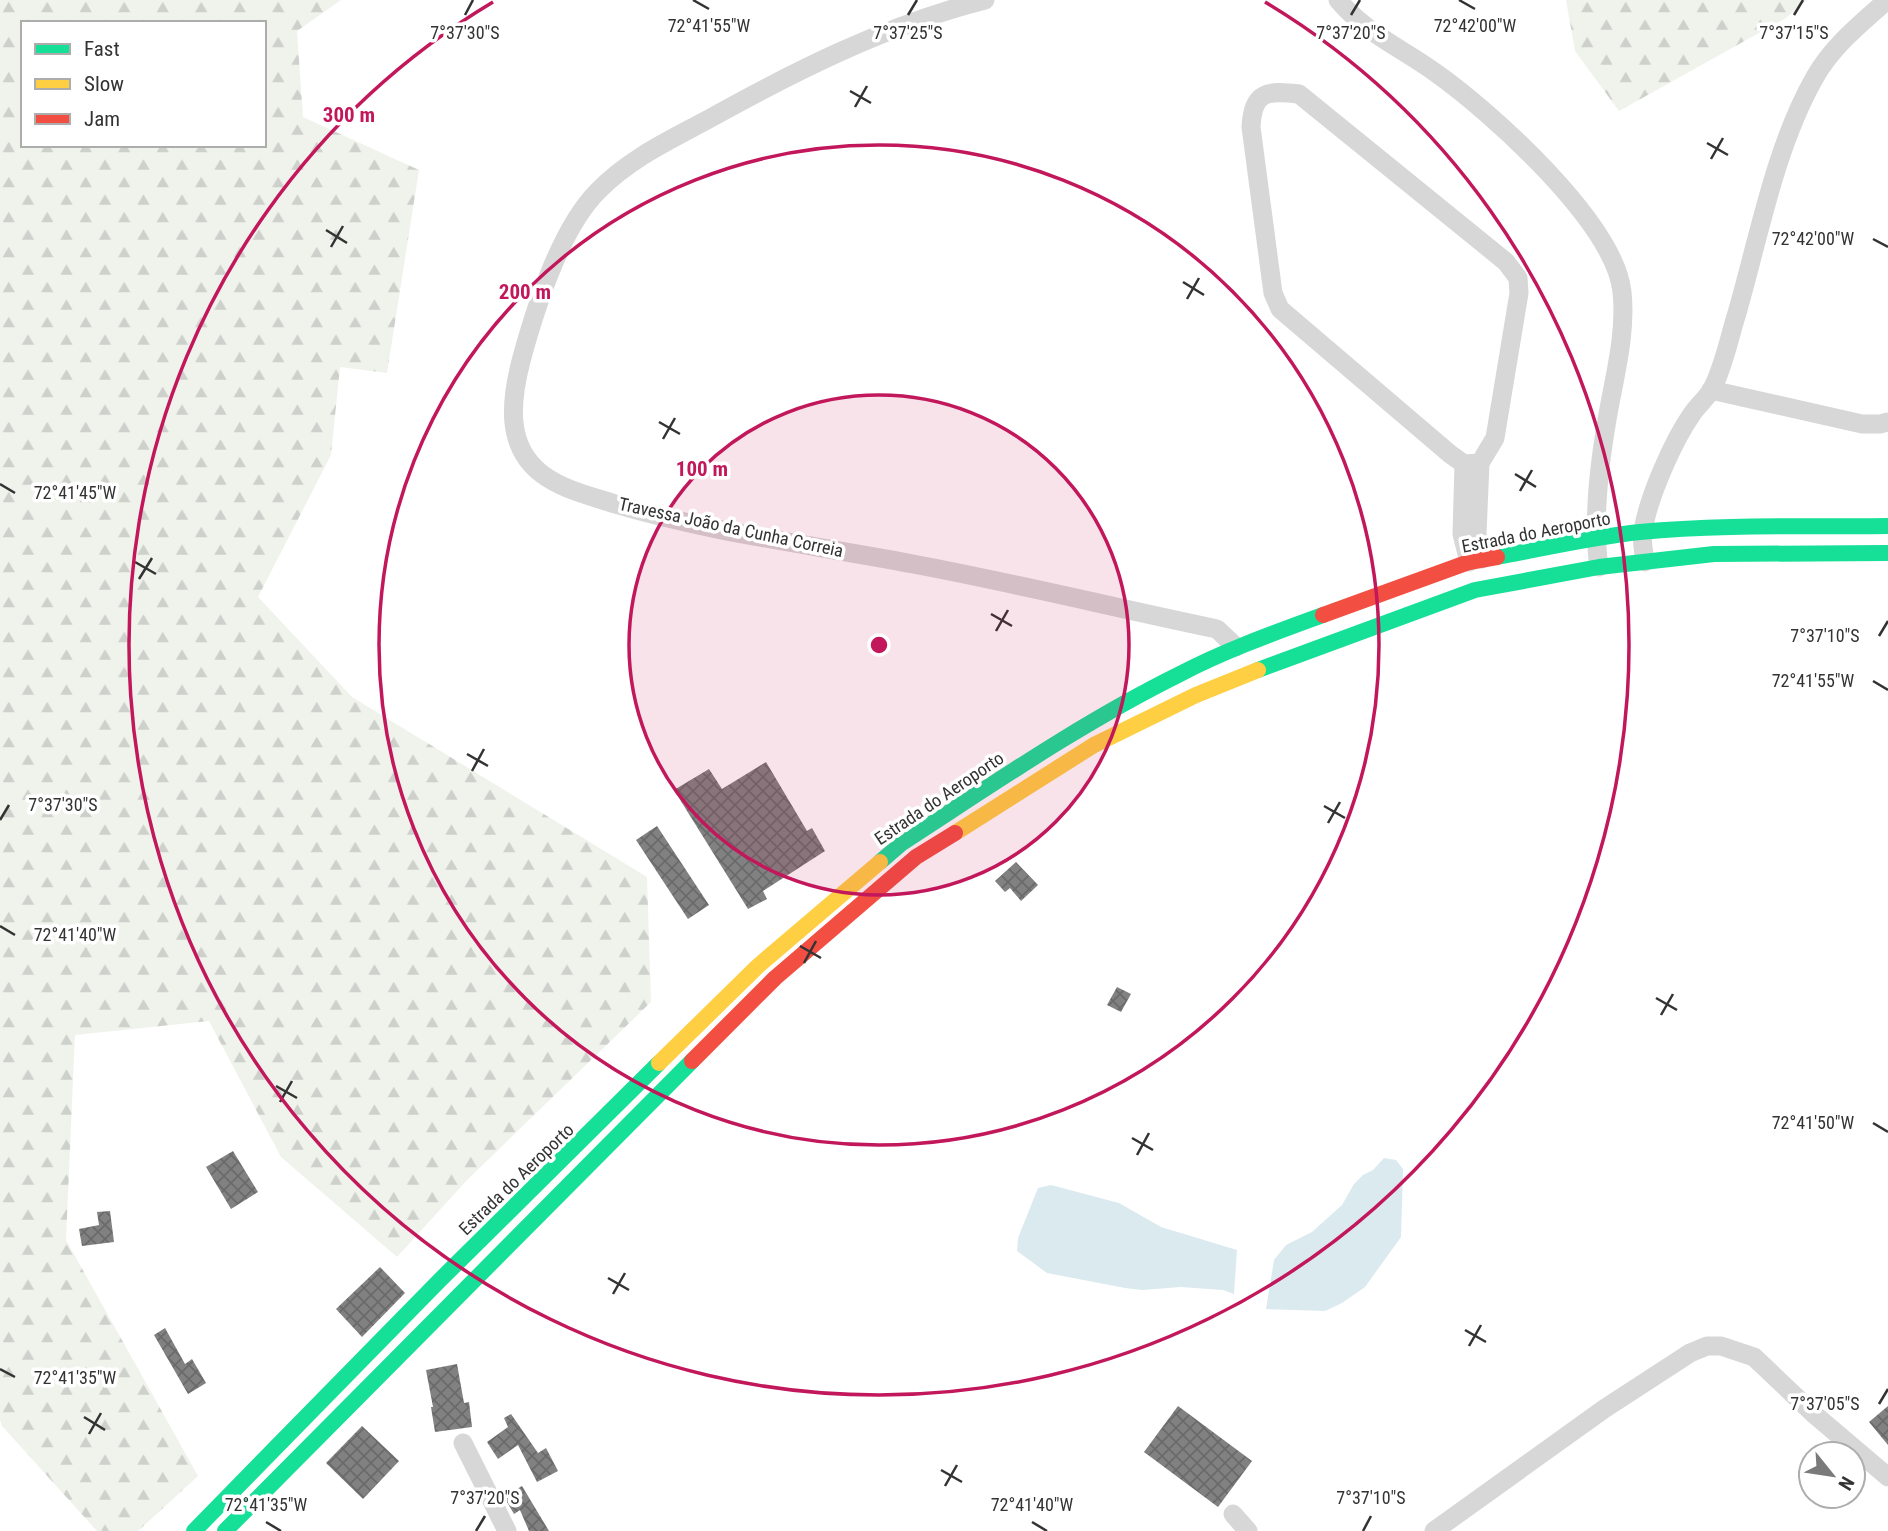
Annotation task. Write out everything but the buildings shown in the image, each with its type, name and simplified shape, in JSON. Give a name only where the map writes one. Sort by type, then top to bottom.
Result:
[{"type":"main road","name":"Estrada do Aeroporto","points":[[194,1531],[439,1281],[758,966],[902,843],[1087,724],[1179,674],[1236,647],[1475,561],[1595,538],[1642,533],[1712,528],[1888,526]]},
{"type":"main road","name":"Estrada do Aeroporto","points":[[232,1528],[775,978],[916,857],[1094,745],[1209,690],[1475,590],[1599,567],[1714,554],[1888,552]]},
{"type":"street","name":"Travessa João da Cunha Correia","points":[[985,0],[930,15],[837,52],[782,78],[636,158],[597,191],[569,231],[525,346],[513,403],[517,442],[526,457],[542,474],[566,487],[637,510],[920,565],[1217,629],[1236,647]]},
{"type":"street","points":[[1338,0],[1365,28],[1433,71],[1484,111],[1551,177],[1588,219],[1606,246],[1622,290],[1622,327],[1595,538],[1599,567]]},
{"type":"street","points":[[1645,562],[1642,533],[1653,496],[1669,457],[1691,415],[1711,390],[1724,357],[1780,162],[1815,78],[1831,54],[1859,23],[1887,0]]},
{"type":"street","points":[[1472,463],[1450,454],[1280,309],[1273,293],[1251,127],[1252,107],[1262,96],[1280,92],[1298,94],[1506,262],[1518,278],[1519,293],[1495,438],[1472,463],[1477,534],[1475,561]]},
{"type":"street","points":[[1711,390],[1862,424],[1888,422]]},
{"type":"street","points":[[1434,1531],[1604,1409],[1690,1353],[1707,1346],[1729,1348],[1755,1357],[1815,1415],[1888,1477]]},
{"type":"street","points":[[463,1443],[508,1531]]},
{"type":"street","points":[[1233,1514],[1248,1531]]},
{"type":"green space","points":[[0,0],[341,0],[297,31],[303,117],[419,170],[387,373],[340,367],[331,455],[258,597],[352,697],[647,877],[651,1002],[467,1180],[397,1257],[281,1157],[209,1021],[75,1035],[66,1240],[198,1476],[138,1531],[97,1531],[2,1426]]},
{"type":"green space","points":[[1566,0],[1807,0],[1786,18],[1619,111],[1575,51]]},
{"type":"shaded area","points":[[1384,1158],[1396,1160],[1403,1169],[1401,1237],[1365,1287],[1325,1311],[1266,1309],[1274,1260],[1286,1245],[1312,1232],[1342,1205],[1354,1184]]},
{"type":"shaded area","points":[[1051,1185],[1119,1203],[1161,1227],[1237,1250],[1234,1294],[1223,1290],[1181,1287],[1142,1290],[1047,1273],[1017,1251],[1018,1238],[1038,1188]]},
{"type":"traffic: fast","points":[[1497,557],[1604,537],[1671,529],[1888,526]]},
{"type":"traffic: fast","points":[[1258,670],[1475,590],[1599,567],[1714,554],[1888,553]]},
{"type":"traffic: fast","points":[[880,862],[902,843],[1108,712],[1197,665],[1323,615]]},
{"type":"traffic: fast","points":[[225,1531],[692,1061]]},
{"type":"traffic: fast","points":[[194,1531],[439,1281],[659,1063]]},
{"type":"traffic: slow","points":[[955,833],[1094,745],[1196,695],[1258,670]]},
{"type":"traffic: slow","points":[[659,1063],[758,966],[880,862]]},
{"type":"traffic: jam","points":[[1323,615],[1469,562],[1497,557]]},
{"type":"traffic: jam","points":[[692,1061],[775,978],[916,857],[955,833]]}]
